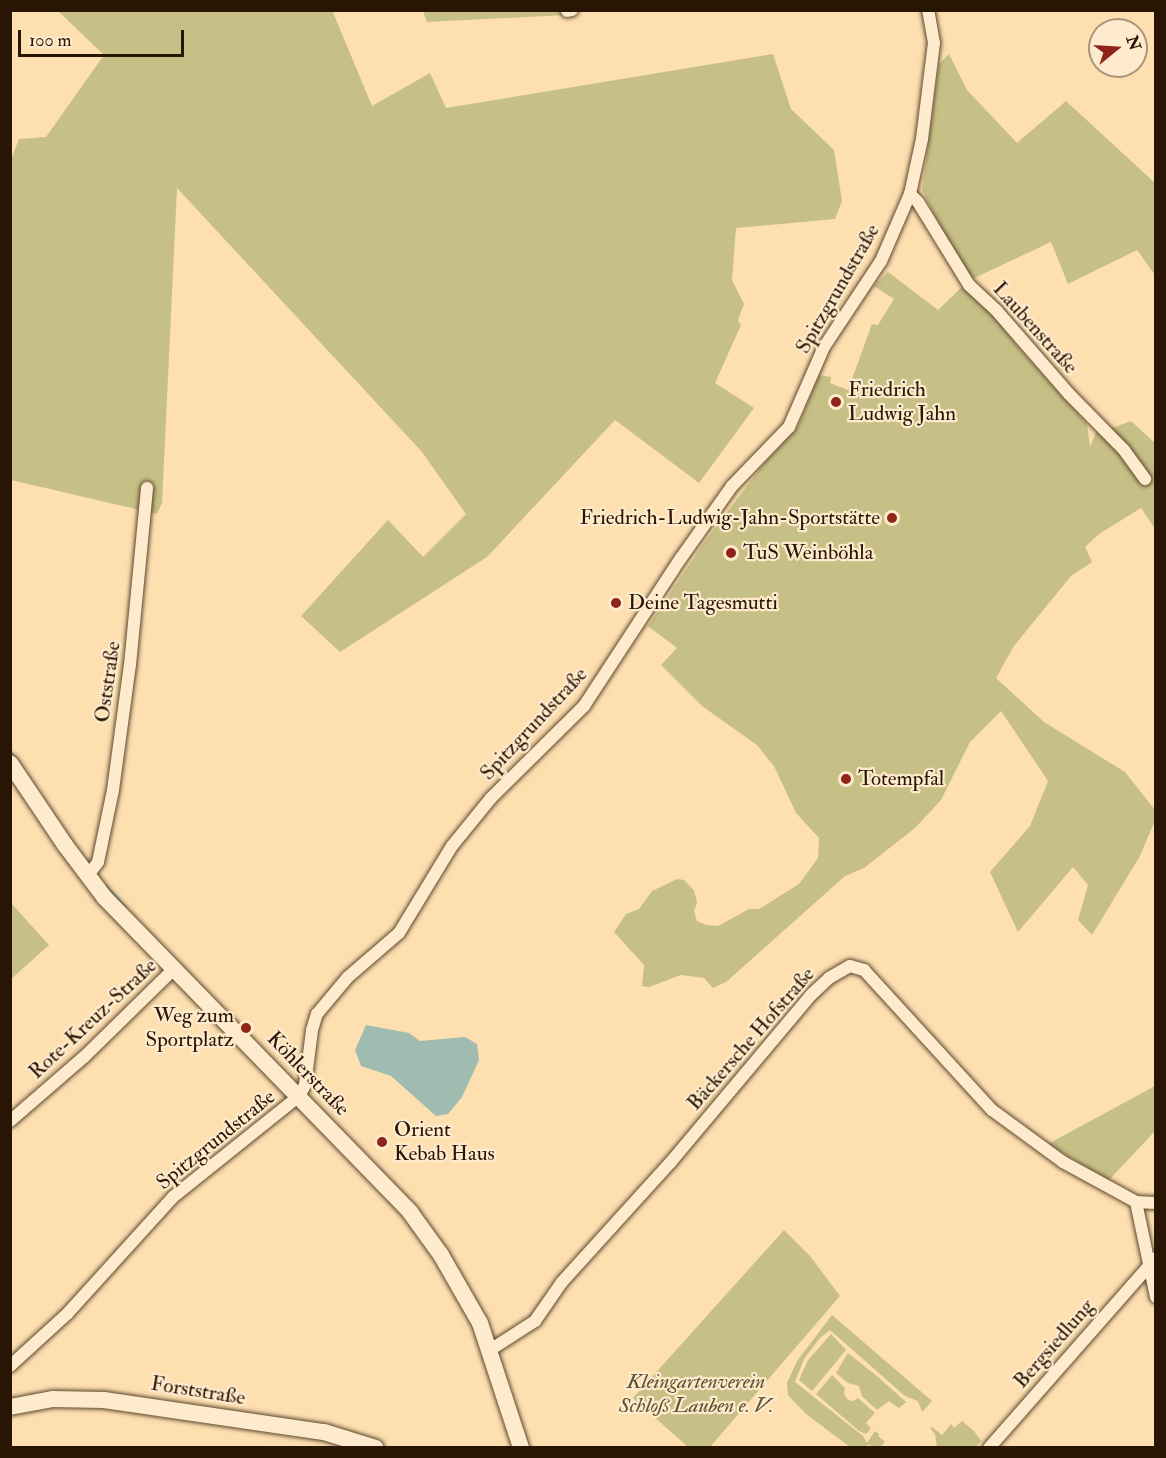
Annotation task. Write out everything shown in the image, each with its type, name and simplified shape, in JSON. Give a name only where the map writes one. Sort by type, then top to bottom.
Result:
[{"type":"street","name":"Spitzgrundstraße","points":[[10,1366],[67,1314],[173,1197],[299,1096],[306,1085],[312,1030],[317,1014],[348,976],[399,933],[452,846],[491,798],[562,729],[594,694],[681,558],[727,494],[789,426],[824,347],[881,261],[910,194],[922,139],[934,43],[928,10]]},
{"type":"street","name":"Laubenstraße","points":[[910,194],[918,202],[969,285],[996,310],[1069,394],[1124,450],[1145,479]]},
{"type":"street","name":"Oststraße","points":[[88,875],[98,862],[113,790],[130,665],[147,488]]},
{"type":"street","name":"Köhlerstraße","points":[[10,763],[105,897],[410,1212],[467,1297],[490,1350],[521,1448]]},
{"type":"street","name":"Bäckersche Hofstraße","points":[[490,1350],[535,1321],[562,1282],[670,1163],[812,995],[829,978],[850,966],[864,970],[992,1110],[1064,1162],[1136,1202],[1155,1203]]},
{"type":"street","name":"Rote-Kreuz-Straße","points":[[10,1121],[84,1057],[174,969]]},
{"type":"street","points":[[1136,1202],[1152,1262],[1155,1297]]},
{"type":"street","name":"Bergsiedlung","points":[[989,1448],[1152,1262]]},
{"type":"street","name":"Forststraße","points":[[10,1407],[53,1399],[104,1400],[324,1432],[376,1448]]},
{"type":"green space","points":[[332,10],[372,106],[430,73],[446,108],[773,54],[791,109],[834,150],[842,201],[835,219],[736,228],[732,280],[744,304],[738,320],[741,325],[715,383],[754,408],[699,483],[615,420],[487,557],[340,652],[301,616],[388,520],[423,557],[466,514],[422,452],[177,188],[162,503],[157,514],[11,480],[10,162],[19,139],[46,137],[104,55],[58,11]]},
{"type":"green space","points":[[566,10],[567,15],[427,22],[423,11]]},
{"type":"green space","points":[[949,54],[967,90],[1017,143],[1066,101],[1155,183],[1155,275],[1137,250],[1068,284],[1051,242],[972,279],[946,237],[922,190],[939,64]]},
{"type":"green space","name":"Friedrich-Ludwig-Jahn-Sportstätte","points":[[888,272],[938,310],[964,285],[994,315],[1017,346],[1087,424],[1090,447],[1096,432],[1105,427],[1115,427],[1131,421],[1155,443],[1155,529],[1141,508],[1099,534],[1085,547],[1092,562],[1071,576],[1014,646],[996,678],[1044,722],[1125,772],[1155,810],[1156,818],[1140,856],[1092,935],[1078,920],[1088,885],[1073,867],[1018,932],[990,872],[1030,826],[1048,781],[1001,711],[970,742],[941,800],[915,828],[864,868],[845,876],[726,982],[713,988],[704,978],[681,975],[649,987],[642,986],[644,965],[614,932],[626,914],[639,909],[652,891],[677,879],[684,880],[694,890],[697,903],[694,911],[697,921],[706,925],[718,926],[749,909],[759,909],[799,884],[818,858],[819,838],[796,813],[774,766],[757,745],[702,706],[661,665],[677,648],[648,626],[706,540],[766,461],[798,427],[819,375],[831,377],[830,383],[848,390],[872,324],[878,325],[894,299],[874,286]]},
{"type":"green space","points":[[10,902],[49,945],[11,979],[10,979]]},
{"type":"green space","points":[[1155,1086],[1155,1131],[1109,1180],[1048,1144]]},
{"type":"green space","name":"Kleingartenverein Schloß Lauben e. V.","points":[[784,1230],[810,1256],[840,1296],[710,1447],[688,1447],[633,1398]]},
{"type":"green space","points":[[832,1315],[932,1401],[922,1412],[918,1401],[905,1396],[830,1330],[820,1338],[804,1359],[795,1382],[863,1436],[867,1443],[875,1431],[879,1434],[878,1436],[885,1442],[880,1447],[868,1445],[850,1447],[806,1414],[788,1395],[787,1383],[797,1361]]},
{"type":"green space","points":[[831,1334],[846,1350],[812,1391],[799,1380],[808,1360]]},
{"type":"green space","points":[[848,1353],[906,1402],[899,1408],[889,1401],[877,1410],[862,1396],[859,1386],[848,1383],[836,1373]]},
{"type":"green space","points":[[832,1375],[845,1388],[844,1394],[848,1400],[853,1401],[858,1398],[875,1413],[866,1423],[871,1428],[866,1434],[859,1431],[816,1394]]},
{"type":"green space","points":[[962,1421],[974,1431],[981,1441],[976,1447],[937,1447],[935,1434],[930,1428],[932,1427],[942,1435],[951,1424],[954,1428]]},
{"type":"shaded area","points":[[366,1025],[409,1033],[420,1041],[465,1037],[477,1044],[479,1060],[462,1097],[448,1114],[436,1116],[391,1076],[361,1066],[355,1050]]},
{"type":"waterway","points":[[10,751],[16,759]]},
{"type":"waterway","points":[[106,886],[125,907]]},
{"type":"place","name":"Friedrich Ludwig Jahn","points":[[836,402]]},
{"type":"place","name":"Friedrich-Ludwig-Jahn-Sportstätte","points":[[892,518]]},
{"type":"place","name":"TuS Weinböhla","points":[[731,553]]},
{"type":"place","name":"Deine Tagesmutti","points":[[616,603]]},
{"type":"place","name":"Totempfal","points":[[846,779]]},
{"type":"place","name":"Weg zum Sportplatz","points":[[246,1028]]},
{"type":"place","name":"Orient Kebab Haus","points":[[382,1142]]}]
